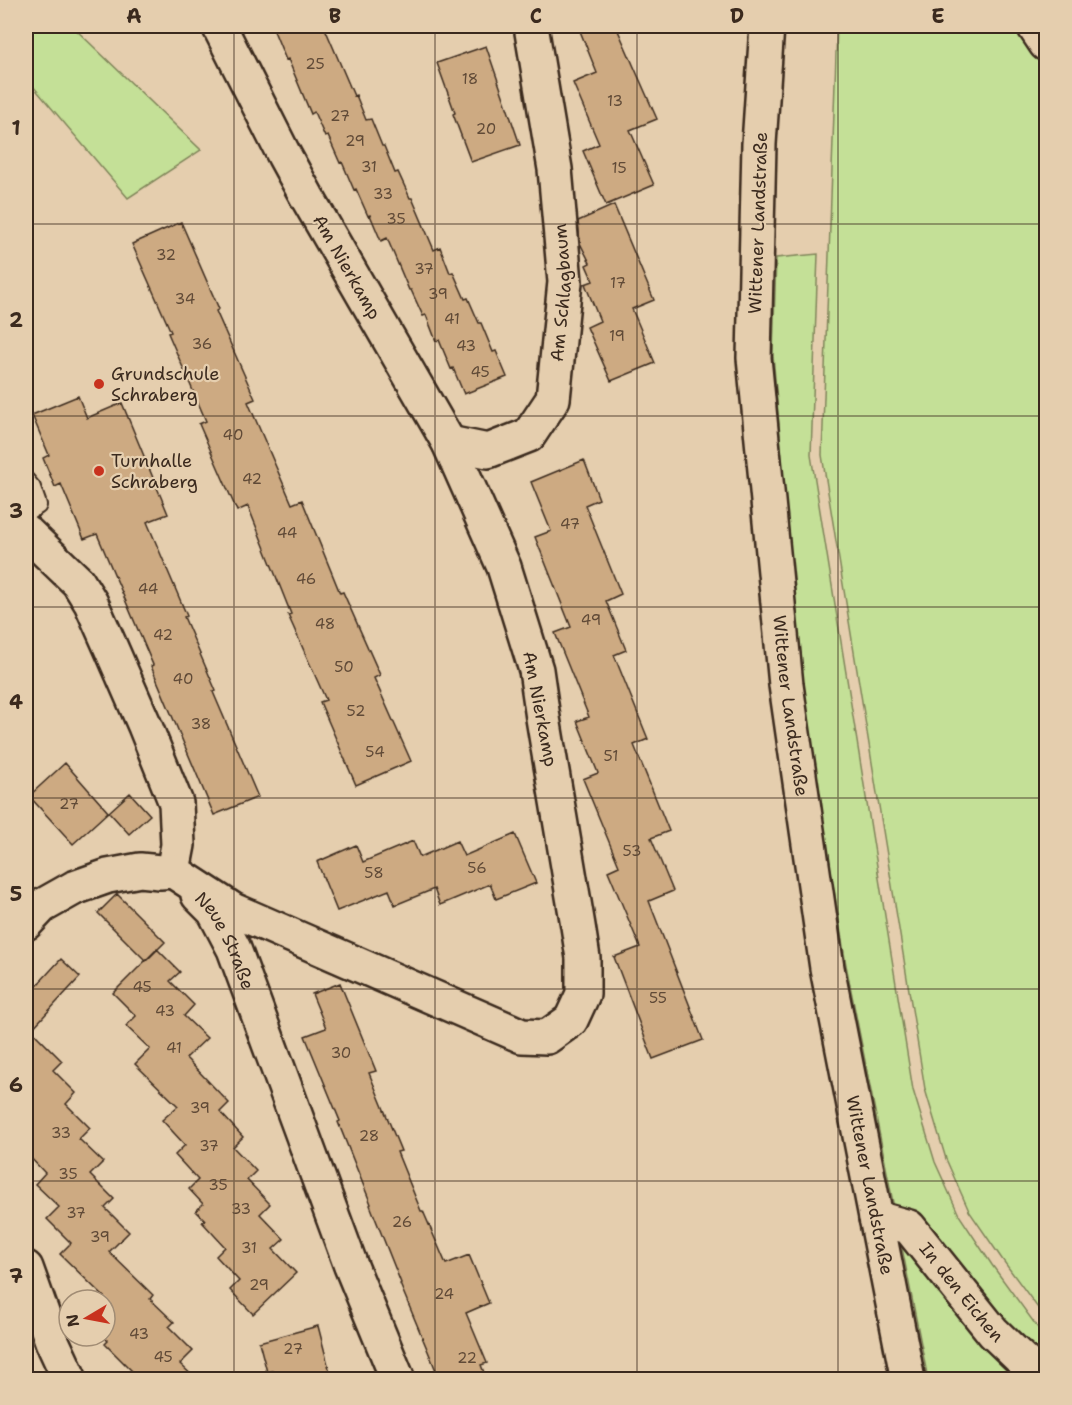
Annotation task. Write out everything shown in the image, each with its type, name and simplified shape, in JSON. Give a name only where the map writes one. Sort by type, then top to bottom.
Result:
[{"type":"street","name":"Am Nierkamp","points":[[173,871],[233,910],[522,1036],[547,1037],[571,1020],[583,994],[583,958],[536,670],[504,567],[449,443],[307,197],[219,26]]},
{"type":"street","name":"Am Schlagbaum","points":[[449,443],[488,451],[529,435],[553,399],[565,282],[555,169],[531,26]]},
{"type":"street","name":"Wittener Landstraße","points":[[767,26],[759,144],[754,358],[786,685],[827,968],[908,1380]]},
{"type":"street","points":[[1034,26],[1047,44]]},
{"type":"street","points":[[26,532],[78,582],[91,603],[176,803],[178,845],[173,871],[140,870],[108,876],[74,888],[42,906],[26,923]]},
{"type":"street","name":"Neue Straße","points":[[173,871],[214,911],[234,949],[351,1266],[398,1380]]},
{"type":"street","name":"In den Eichen","points":[[876,1218],[909,1227],[993,1332],[1042,1380]]},
{"type":"street","points":[[26,1268],[52,1341],[70,1380]]},
{"type":"lane","points":[[26,482],[31,488],[37,505],[26,512]]},
{"type":"green space","points":[[26,26],[72,26],[201,150],[128,198],[26,78]]},
{"type":"green space","points":[[837,26],[1022,26],[1046,60],[1046,1319],[969,1211],[946,1159],[925,1089],[822,455]]},
{"type":"green space","points":[[818,254],[811,455],[913,1090],[935,1162],[959,1215],[1046,1339],[1046,1379],[928,1379],[846,965],[801,684],[773,355],[776,258]]},
{"type":"building","points":[[272,26],[324,26],[366,120],[371,119],[395,173],[398,172],[412,198],[434,250],[440,247],[450,273],[453,272],[465,299],[468,298],[507,377],[464,394],[439,340],[436,341],[426,315],[423,316],[409,290],[387,238],[381,241],[370,215],[368,216],[356,189],[354,190],[328,136],[325,137],[314,112],[311,114]]},
{"type":"building","points":[[578,26],[616,26],[657,119],[630,130],[654,185],[606,205],[583,151],[599,144],[573,83],[597,73]]},
{"type":"building","points":[[486,46],[520,145],[471,162],[437,63]]},
{"type":"building","points":[[614,205],[654,300],[632,309],[655,363],[611,381],[587,327],[600,321],[585,284],[593,281],[586,265],[590,263],[580,243],[578,221]]},
{"type":"building","points":[[181,222],[219,309],[216,311],[255,399],[248,402],[292,504],[302,500],[340,593],[343,592],[380,675],[374,678],[411,761],[356,785],[320,702],[326,700],[288,615],[291,614],[248,506],[237,511],[199,424],[206,421],[168,333],[171,332],[132,244]]},
{"type":"building","points":[[78,396],[87,418],[122,403],[168,514],[147,522],[187,616],[184,617],[216,691],[213,692],[258,797],[214,815],[97,534],[84,539],[61,484],[55,487],[43,458],[49,455],[32,415]]},
{"type":"building","points":[[584,460],[599,499],[585,505],[621,594],[606,601],[626,650],[614,655],[648,739],[634,745],[669,831],[651,838],[673,891],[649,901],[703,1040],[653,1059],[614,957],[640,947],[608,871],[619,866],[583,779],[598,773],[577,721],[589,717],[555,633],[571,627],[535,537],[551,531],[531,482]]},
{"type":"building","points":[[65,763],[108,812],[73,844],[29,796]]},
{"type":"building","points":[[130,793],[150,815],[129,834],[109,812]]},
{"type":"building","points":[[515,834],[536,883],[496,899],[490,884],[440,905],[434,889],[395,905],[389,890],[337,911],[317,862],[356,845],[363,862],[413,841],[420,857],[457,841],[464,856]]},
{"type":"building","points":[[117,894],[165,942],[146,961],[98,913]]},
{"type":"building","points":[[157,949],[180,972],[170,981],[194,1005],[184,1016],[207,1038],[186,1058],[229,1103],[220,1112],[243,1137],[233,1147],[256,1171],[247,1180],[270,1204],[260,1214],[284,1239],[273,1249],[296,1273],[253,1314],[230,1290],[239,1281],[216,1256],[225,1247],[202,1222],[205,1220],[196,1211],[203,1204],[189,1189],[198,1180],[175,1155],[185,1145],[162,1120],[178,1106],[135,1064],[150,1049],[126,1026],[136,1016],[113,993]]},
{"type":"building","points":[[61,959],[80,977],[31,1030],[62,1061],[53,1070],[76,1093],[66,1104],[90,1128],[79,1139],[103,1162],[90,1175],[114,1199],[105,1208],[129,1232],[109,1252],[153,1295],[150,1299],[174,1322],[169,1327],[193,1351],[180,1364],[197,1380],[141,1380],[109,1348],[117,1348],[117,1288],[95,1288],[60,1254],[71,1243],[47,1219],[59,1207],[35,1184],[45,1173],[26,1153],[26,997]]},
{"type":"building","points":[[340,983],[376,1071],[369,1073],[401,1151],[397,1152],[421,1211],[423,1211],[446,1264],[469,1255],[489,1303],[466,1313],[487,1363],[481,1365],[487,1380],[440,1380],[400,1284],[338,1122],[340,1121],[305,1036],[326,1028],[312,994]]},
{"type":"building","points":[[318,1326],[332,1380],[274,1380],[272,1371],[267,1372],[259,1342]]},
{"type":"place","name":"Grundschule Schraberg","points":[[99,384]]},
{"type":"place","name":"Turnhalle Schraberg","points":[[99,471]]}]
